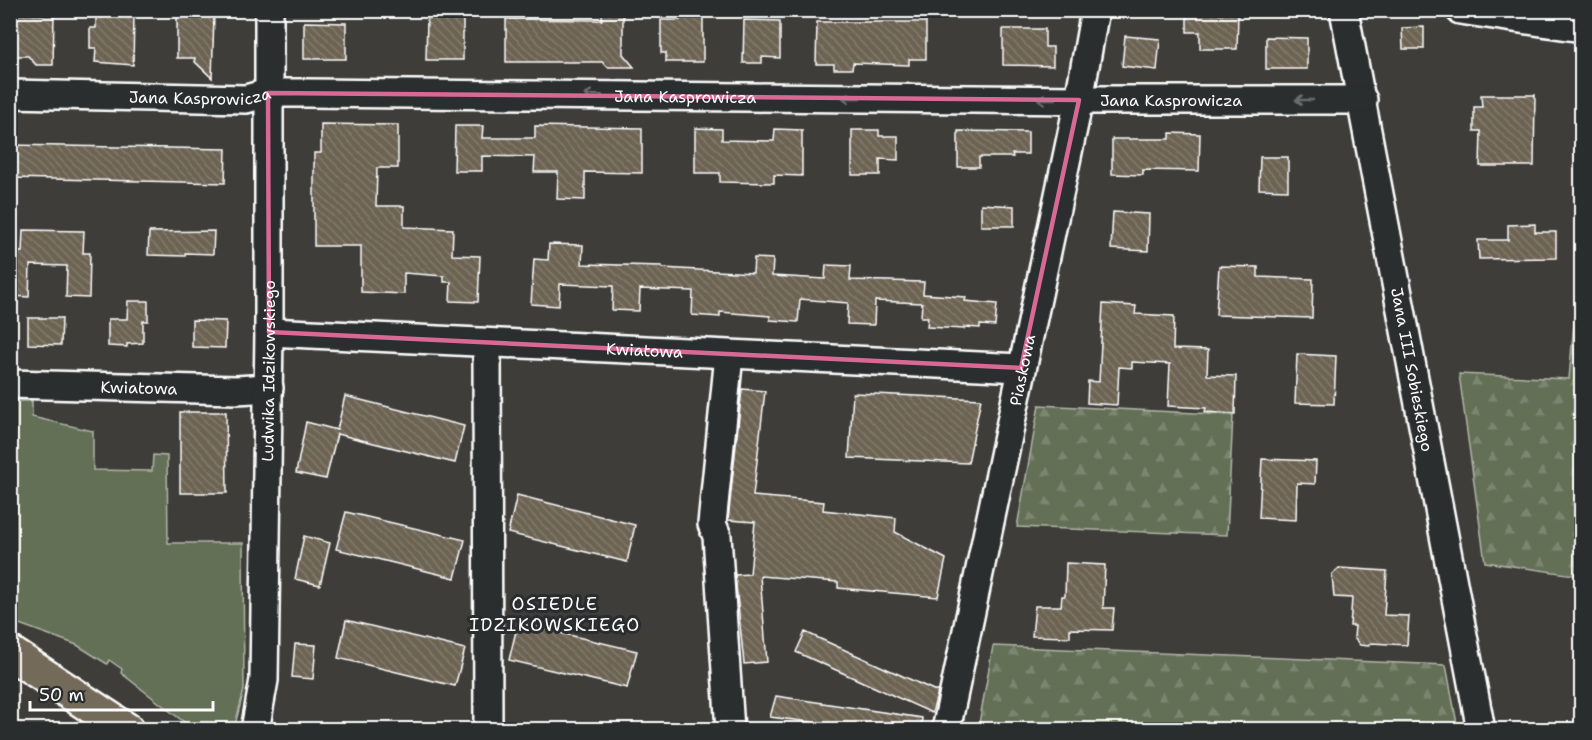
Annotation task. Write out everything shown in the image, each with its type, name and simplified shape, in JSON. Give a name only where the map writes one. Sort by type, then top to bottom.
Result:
[{"type":"main road","points":[[10,653],[127,729]]},
{"type":"street","name":"Ludwika Idzikowskiego","points":[[255,729],[264,680],[269,388],[269,10]]},
{"type":"street","name":"Piaskowa","points":[[946,729],[1079,100],[1095,10]]},
{"type":"street","name":"Jana III Sobieskiego","points":[[1344,10],[1363,100],[1481,729]]},
{"type":"street","points":[[1460,10],[1581,28]]},
{"type":"street","name":"Jana Kasprowicza","points":[[10,94],[246,99],[268,93],[1079,100],[1363,100]]},
{"type":"street","name":"Kwiatowa","points":[[269,332],[1021,368]]},
{"type":"street","points":[[487,343],[488,729]]},
{"type":"street","points":[[729,355],[712,524],[717,536],[730,729]]},
{"type":"street","name":"Kwiatowa","points":[[10,384],[237,390],[269,388]]},
{"type":"highlighted area","points":[[268,93],[1079,100],[1021,368],[269,332]]},
{"type":"green space","points":[[1581,244],[1581,576],[1485,562],[1459,374],[1569,379]]},
{"type":"green space","points":[[11,401],[32,401],[32,417],[93,431],[93,470],[152,471],[153,455],[167,456],[168,543],[243,543],[244,690],[234,729],[193,729],[121,673],[122,669],[109,660],[107,664],[77,645],[11,621]]},
{"type":"green space","points":[[1039,405],[1233,415],[1227,535],[1017,527]]},
{"type":"green space","points":[[993,646],[1446,665],[1458,729],[978,729]]},
{"type":"building","points":[[602,10],[623,10],[623,54],[634,67],[608,67],[602,62],[506,62],[506,19],[602,20]]},
{"type":"building","points":[[680,10],[703,10],[703,62],[666,62],[666,53],[661,53],[661,20],[680,20]]},
{"type":"building","points":[[1187,13],[1238,14],[1237,49],[1200,49],[1200,32],[1187,32]]},
{"type":"building","points":[[17,14],[54,15],[53,65],[36,65],[28,56],[16,56],[16,47],[13,47],[13,28],[17,28]]},
{"type":"building","points":[[96,14],[134,15],[133,65],[95,62],[96,48],[90,48],[90,28],[96,28]]},
{"type":"building","points":[[177,15],[214,16],[212,78],[194,61],[195,58],[177,58]]},
{"type":"building","points":[[427,18],[463,18],[463,60],[426,60]]},
{"type":"building","points":[[744,20],[780,21],[780,58],[762,57],[762,63],[743,63]]},
{"type":"building","points":[[304,22],[346,23],[346,59],[304,59]]},
{"type":"building","points":[[817,22],[926,22],[926,59],[909,59],[909,65],[853,63],[852,69],[834,69],[834,64],[816,64]]},
{"type":"building","points":[[1424,27],[1424,49],[1403,49],[1402,28]]},
{"type":"building","points":[[1003,29],[1045,29],[1045,47],[1053,47],[1053,66],[1003,65]]},
{"type":"building","points":[[1125,36],[1160,39],[1157,70],[1122,66]]},
{"type":"building","points":[[1266,37],[1307,38],[1307,69],[1266,69]]},
{"type":"building","points":[[1481,95],[1535,95],[1534,166],[1480,166],[1481,131],[1474,131],[1474,107],[1482,107]]},
{"type":"building","points":[[321,124],[398,125],[398,168],[377,168],[376,206],[404,206],[404,227],[453,229],[452,255],[480,256],[478,302],[450,301],[451,282],[444,282],[444,276],[404,273],[404,294],[361,292],[361,246],[314,246],[314,153],[321,153]]},
{"type":"building","points":[[455,126],[483,126],[482,138],[535,138],[535,126],[642,128],[642,173],[585,172],[585,200],[557,199],[558,172],[534,172],[535,157],[482,156],[482,171],[454,171]]},
{"type":"building","points":[[695,128],[722,129],[722,140],[774,141],[775,129],[802,130],[802,176],[774,175],[774,183],[720,182],[720,173],[695,173]]},
{"type":"building","points":[[852,130],[879,130],[879,136],[898,136],[898,160],[880,159],[880,175],[852,175]]},
{"type":"building","points":[[958,131],[1028,132],[1028,154],[1012,154],[1013,157],[979,157],[979,167],[958,167]]},
{"type":"building","points":[[1170,133],[1200,134],[1199,171],[1143,170],[1143,175],[1112,174],[1112,139],[1170,139]]},
{"type":"building","points":[[10,145],[226,149],[225,183],[10,178]]},
{"type":"building","points":[[1260,157],[1288,157],[1288,190],[1259,189]]},
{"type":"building","points":[[981,204],[1014,206],[1014,226],[981,226]]},
{"type":"building","points":[[1113,212],[1149,214],[1148,251],[1111,249]]},
{"type":"building","points":[[1535,224],[1535,232],[1556,232],[1556,258],[1479,259],[1478,240],[1508,240],[1508,225]]},
{"type":"building","points":[[23,230],[84,231],[83,253],[90,253],[89,298],[66,297],[67,266],[30,265],[29,297],[10,296],[11,252],[22,252]]},
{"type":"building","points":[[214,231],[213,254],[148,255],[149,232]]},
{"type":"building","points":[[549,244],[583,245],[582,264],[662,266],[662,268],[753,273],[754,258],[773,259],[772,276],[825,279],[826,265],[851,266],[850,280],[924,282],[923,294],[966,297],[965,301],[997,304],[995,326],[980,325],[980,328],[964,327],[964,329],[927,327],[928,317],[921,317],[922,303],[875,301],[874,325],[847,324],[848,303],[800,299],[798,322],[770,320],[770,316],[720,312],[720,317],[692,315],[693,291],[640,289],[639,311],[612,310],[613,286],[560,284],[559,306],[531,304],[534,259],[548,260]]},
{"type":"building","points":[[1219,266],[1258,267],[1258,277],[1313,279],[1312,318],[1216,315]]},
{"type":"building","points":[[128,301],[148,301],[148,321],[143,321],[143,343],[127,344],[127,347],[108,346],[108,319],[127,319]]},
{"type":"building","points":[[1103,304],[1136,306],[1135,314],[1174,316],[1173,349],[1208,350],[1207,375],[1236,376],[1235,414],[1205,412],[1206,408],[1168,406],[1170,364],[1132,362],[1132,368],[1119,367],[1117,405],[1087,403],[1088,381],[1099,382]]},
{"type":"building","points":[[28,318],[62,318],[61,345],[28,344]]},
{"type":"building","points":[[192,320],[226,321],[225,348],[192,347]]},
{"type":"building","points":[[1297,354],[1336,356],[1334,404],[1295,403]]},
{"type":"building","points":[[742,389],[765,391],[753,496],[824,502],[823,510],[896,518],[895,532],[946,559],[938,597],[838,588],[838,582],[760,576],[767,662],[744,664],[735,575],[750,574],[755,522],[728,520]]},
{"type":"building","points":[[853,393],[981,399],[968,463],[849,458]]},
{"type":"building","points":[[345,396],[464,426],[455,463],[337,434],[326,479],[296,473],[306,422],[337,430]]},
{"type":"building","points":[[180,412],[226,412],[227,493],[180,493]]},
{"type":"building","points":[[1262,459],[1316,461],[1315,484],[1297,483],[1296,520],[1259,518]]},
{"type":"building","points":[[517,495],[635,525],[627,562],[508,533]]},
{"type":"building","points":[[346,512],[465,540],[455,578],[336,549]]},
{"type":"building","points":[[304,536],[330,543],[320,585],[295,579]]},
{"type":"building","points":[[1066,563],[1105,565],[1103,608],[1114,608],[1112,630],[1070,629],[1070,637],[1032,636],[1035,606],[1061,606],[1062,596],[1065,596]]},
{"type":"building","points":[[1339,568],[1387,571],[1384,615],[1409,616],[1407,645],[1371,643],[1368,646],[1360,645],[1354,638],[1355,626],[1350,626],[1352,598],[1334,597],[1332,575]]},
{"type":"building","points":[[346,620],[465,649],[455,686],[338,658]]},
{"type":"building","points":[[518,623],[637,651],[627,688],[509,660]]},
{"type":"building","points":[[805,632],[938,692],[932,713],[796,652]]},
{"type":"building","points":[[295,644],[316,645],[313,679],[292,677]]},
{"type":"building","points":[[776,696],[922,718],[921,729],[827,729],[810,722],[770,717]]},
{"type":"district","name":"OSIEDLE IDZIKOWSKIEGO","points":[[555,614]]}]
